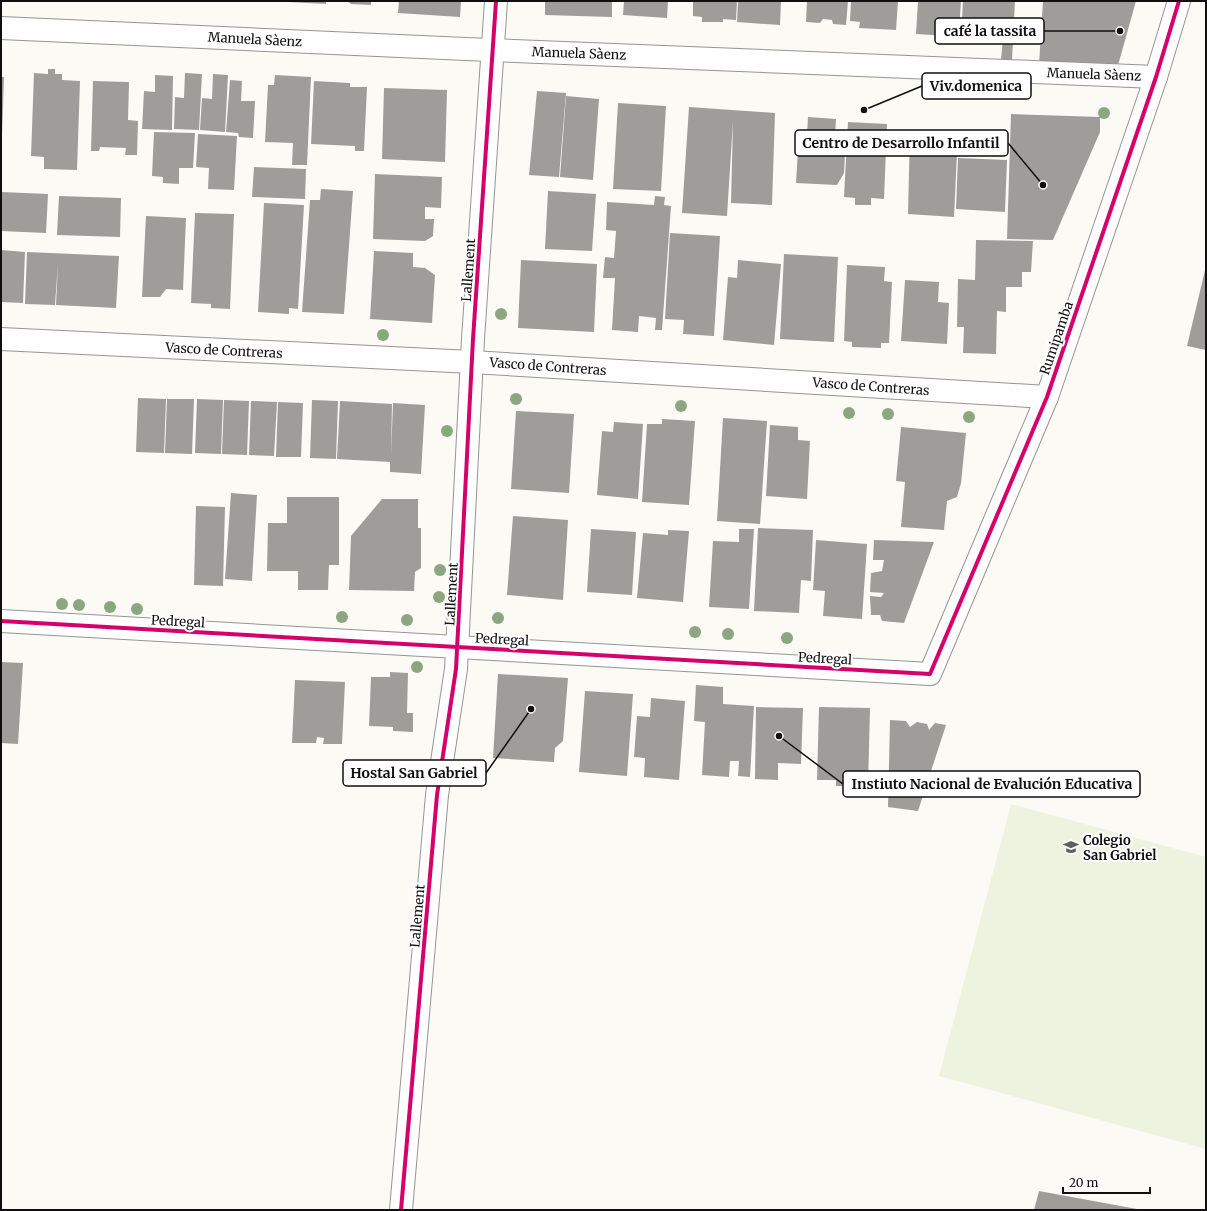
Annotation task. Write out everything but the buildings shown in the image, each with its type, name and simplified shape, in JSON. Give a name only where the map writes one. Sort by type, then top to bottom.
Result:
[{"type":"street","name":"Lallement","points":[[401,1210],[437,795],[458,647],[472,362],[496,1]]},
{"type":"street","name":"Rumipamba","points":[[930,674],[1047,397],[1156,77],[1179,1]]},
{"type":"street","name":"Manuela Sàenz","points":[[1,28],[1156,77]]},
{"type":"street","name":"Vasco de Contreras","points":[[1,339],[472,362],[1047,397]]},
{"type":"street","name":"Pedregal","points":[[1,621],[930,674]]},
{"type":"green space","points":[[1011,804],[1206,857],[1206,1149],[939,1076]]},
{"type":"cycle path","points":[[401,1210],[437,795],[456,669],[473,339],[496,1]]},
{"type":"cycle path","points":[[1,621],[930,674],[1047,397],[1156,77],[1179,1]]},
{"type":"place","name":"café la tassita","points":[[1120,31]]},
{"type":"place","name":"Viv.domenica","points":[[864,110]]},
{"type":"place","name":"Centro de Desarrollo Infantil","points":[[1043,185]]},
{"type":"place","name":"Hostal San Gabriel","points":[[531,709]]},
{"type":"place","name":"Instiuto Nacional de Evalución Educativa","points":[[779,736]]},
{"type":"place","name":"Colegio San Gabriel","points":[[1071,847]]}]
